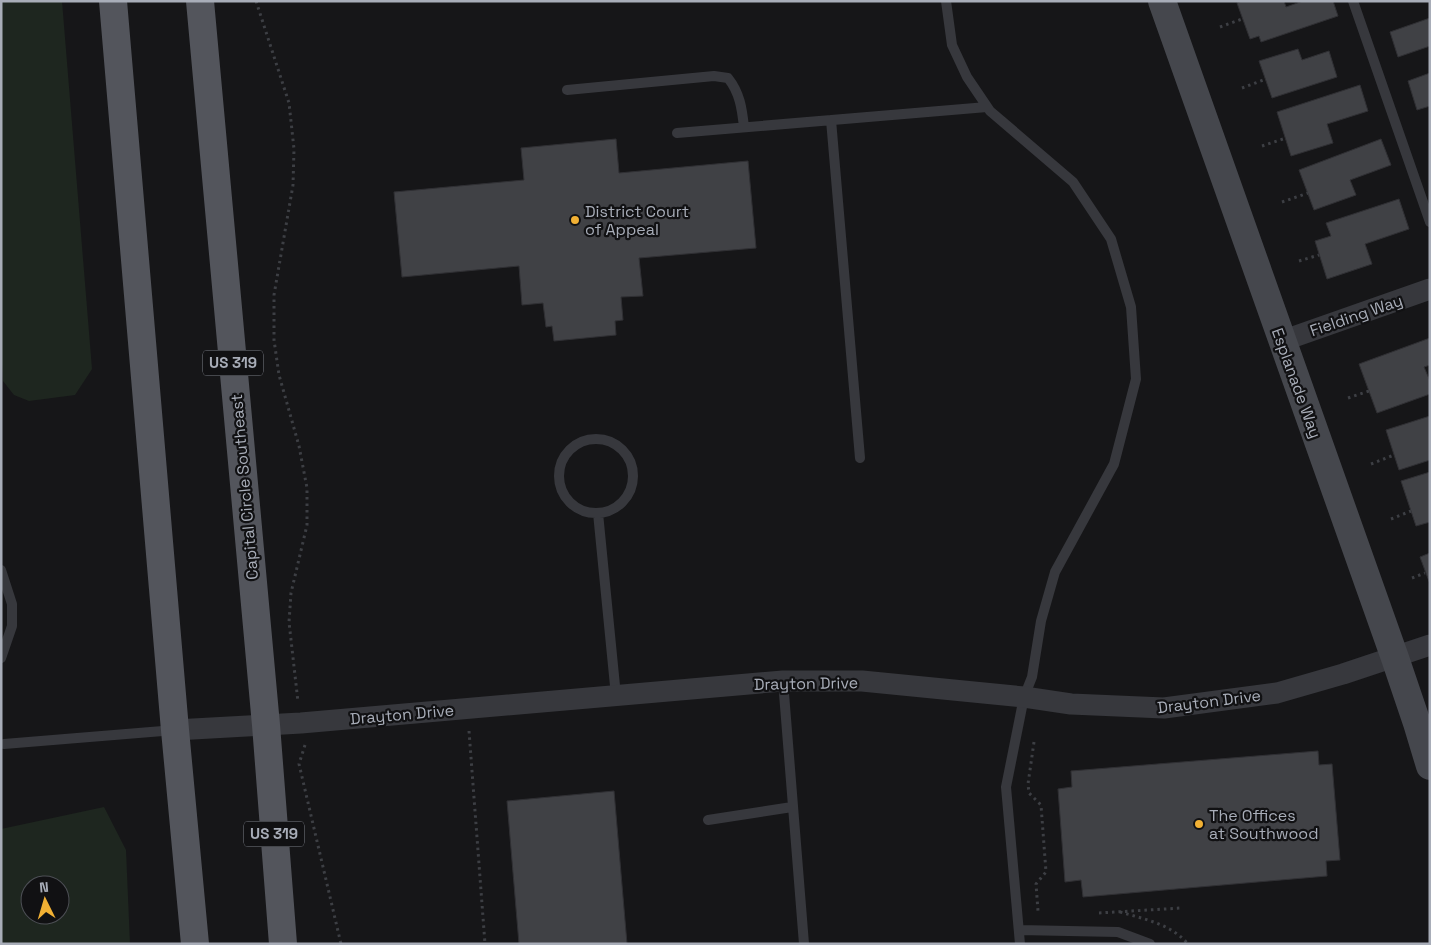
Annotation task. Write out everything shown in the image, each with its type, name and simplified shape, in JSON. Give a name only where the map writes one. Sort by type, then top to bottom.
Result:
[{"type":"main road","points":[[113,1],[195,944]]},
{"type":"main road","name":"Capital Circle Southeast","points":[[200,1],[266,725],[283,944]]},
{"type":"street","name":"Esplanade Way","points":[[1162,1],[1418,723],[1430,766]]},
{"type":"street","name":"Fielding Way","points":[[1282,341],[1430,289]]},
{"type":"street","name":"Drayton Drive","points":[[175,730],[301,723],[783,681],[862,682],[1024,697],[1071,704],[1164,708],[1277,693],[1395,658],[1430,645]]},
{"type":"lane","points":[[946,1],[952,45],[967,77],[988,107],[1025,142],[1073,182],[1111,239],[1131,307],[1136,379],[1114,464],[1055,572],[1040,621],[1032,677],[1024,697],[1006,787],[1020,944]]},
{"type":"lane","points":[[1353,1],[1430,222]]},
{"type":"lane","points":[[567,90],[714,76],[728,78],[736,87],[741,102],[744,127]]},
{"type":"lane","points":[[677,133],[988,107]]},
{"type":"lane","points":[[831,120],[860,458]]},
{"type":"lane","points":[[592,439],[607,440],[619,446],[627,456],[632,468],[633,481],[629,493],[621,504],[611,511],[598,513],[585,512],[574,506],[564,497],[559,485],[558,472],[561,461],[569,450],[579,442],[592,439]]},
{"type":"lane","points":[[598,513],[616,696]]},
{"type":"lane","points":[[1,570],[12,604],[12,626],[1,658]]},
{"type":"lane","points":[[783,681],[804,944]]},
{"type":"lane","points":[[2,742],[175,730]]},
{"type":"lane","points":[[708,820],[792,808]]},
{"type":"lane","points":[[1019,930],[1118,932],[1150,944]]},
{"type":"path","points":[[256,1],[289,103],[294,149],[293,185],[274,295],[274,340],[279,375],[299,446],[308,488],[307,525],[291,593],[289,622],[294,678],[305,746],[300,764],[341,944]]},
{"type":"path","points":[[1220,26],[1242,19]]},
{"type":"path","points":[[1242,88],[1266,79]]},
{"type":"path","points":[[1262,146],[1286,138]]},
{"type":"path","points":[[1282,202],[1308,193]]},
{"type":"path","points":[[1299,262],[1319,255]]},
{"type":"path","points":[[1348,398],[1369,391]]},
{"type":"path","points":[[1372,464],[1394,455]]},
{"type":"path","points":[[1391,519],[1412,512]]},
{"type":"path","points":[[1412,578],[1425,573]]},
{"type":"path","points":[[469,731],[485,944]]},
{"type":"path","points":[[1035,736],[1028,784],[1029,793],[1041,805],[1046,872],[1036,884],[1038,911],[1044,915]]},
{"type":"path","points":[[1097,913],[1181,908]]},
{"type":"path","points":[[1117,911],[1155,922],[1181,936],[1188,944]]},
{"type":"shaded area","points":[[1,1],[62,1],[92,369],[75,395],[29,401],[14,395],[3,381],[1,348]]},
{"type":"shaded area","points":[[104,807],[126,850],[130,944],[1,944],[1,829]]},
{"type":"building","points":[[1242,1],[1284,1],[1286,7],[1303,1],[1333,1],[1338,16],[1261,42],[1259,36],[1250,39],[1237,3]]},
{"type":"building","points":[[1430,18],[1430,46],[1398,57],[1390,32]]},
{"type":"building","points":[[1298,49],[1302,60],[1329,51],[1337,77],[1272,98],[1259,61]]},
{"type":"building","points":[[1430,73],[1430,106],[1417,110],[1408,81]]},
{"type":"building","points":[[1360,85],[1368,111],[1327,124],[1333,143],[1291,156],[1277,112]]},
{"type":"building","name":"District Court of Appeal","points":[[616,139],[619,173],[748,161],[756,248],[639,258],[643,296],[621,297],[623,320],[615,321],[616,335],[554,341],[552,326],[546,327],[543,303],[522,305],[519,266],[402,277],[394,192],[524,180],[521,148]]},
{"type":"building","points":[[1381,139],[1391,165],[1350,180],[1356,195],[1314,210],[1299,170]]},
{"type":"building","points":[[1399,199],[1409,229],[1365,244],[1372,264],[1327,279],[1315,241],[1331,236],[1326,223]]},
{"type":"building","points":[[1430,338],[1430,365],[1424,367],[1430,381],[1430,394],[1377,413],[1359,364]]},
{"type":"building","points":[[1430,416],[1430,460],[1399,470],[1386,430]]},
{"type":"building","points":[[1430,472],[1430,522],[1416,526],[1401,481]]},
{"type":"building","points":[[1430,553],[1430,584],[1420,557]]},
{"type":"building","name":"The Offices at Southwood","points":[[1318,751],[1319,765],[1332,764],[1340,860],[1326,861],[1327,876],[1083,897],[1081,880],[1065,882],[1058,789],[1072,787],[1071,771]]},
{"type":"building","points":[[614,791],[627,944],[519,944],[507,801]]},
{"type":"place","name":"District Court of Appeal","points":[[575,220]]},
{"type":"place","name":"The Offices at Southwood","points":[[1199,824]]}]
